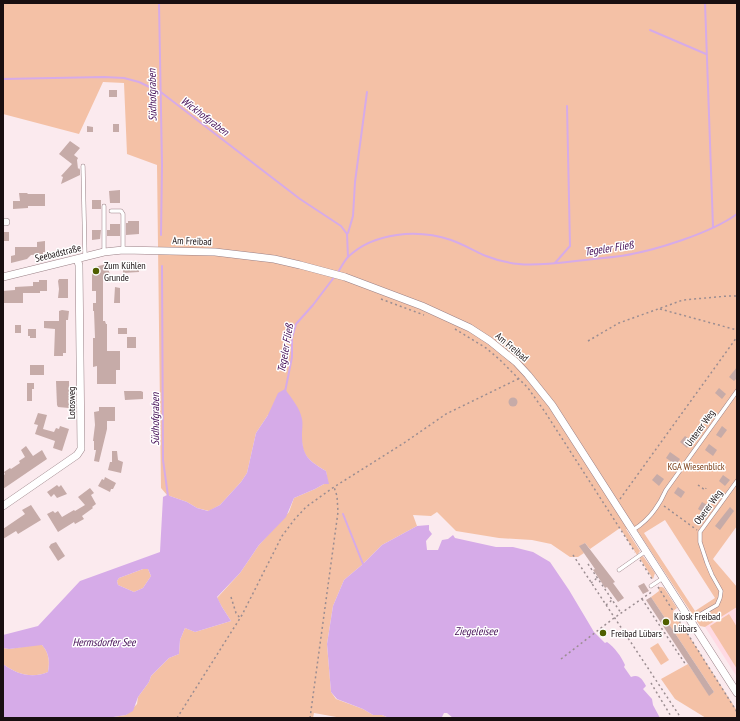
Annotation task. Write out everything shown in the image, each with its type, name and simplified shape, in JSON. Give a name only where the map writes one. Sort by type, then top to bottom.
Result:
[{"type":"street","name":"Seebadstraße","points":[[3,277],[104,252],[120,250]]},
{"type":"street","name":"Am Freibad","points":[[120,250],[215,252],[274,259],[332,273],[422,306],[470,328],[490,342],[516,362],[552,405],[737,693]]},
{"type":"street","name":"Lotosweg","points":[[3,506],[77,455],[81,449],[80,265],[78,259]]},
{"type":"lane","points":[[83,166],[85,257]]},
{"type":"lane","points":[[104,206],[104,252]]},
{"type":"lane","points":[[111,210],[121,211],[123,214],[120,250]]},
{"type":"lane","name":"Unterer Weg","points":[[632,531],[640,526],[660,503],[666,490],[737,391]]},
{"type":"lane","name":"Oberer Weg","points":[[691,620],[717,605],[720,598],[721,590],[707,563],[700,542],[700,532],[737,481]]},
{"type":"lane","points":[[619,570],[646,551]]},
{"type":"lane","points":[[651,586],[663,578]]},
{"type":"path","points":[[588,341],[619,323],[683,300],[737,296]]},
{"type":"path","points":[[381,299],[424,315]]},
{"type":"path","points":[[660,309],[737,330]]},
{"type":"path","points":[[453,328],[486,348],[520,379],[545,412],[737,712]]},
{"type":"path","points":[[616,505],[737,337]]},
{"type":"path","points":[[177,718],[255,592],[282,536],[306,507],[446,414],[520,379]]},
{"type":"path","points":[[698,485],[705,490],[706,488]]},
{"type":"path","points":[[310,718],[338,512],[337,496],[334,487]]},
{"type":"path","points":[[660,503],[700,532]]},
{"type":"path","points":[[573,555],[681,718]]},
{"type":"path","points":[[588,564],[621,613]]},
{"type":"path","points":[[591,583],[597,578]]},
{"type":"path","points":[[561,659],[614,618],[650,593]]},
{"type":"path","points":[[231,598],[236,613],[240,618]]},
{"type":"path","points":[[642,598],[686,665]]},
{"type":"path","points":[[605,605],[612,600]]},
{"type":"path","points":[[652,683],[672,718]]},
{"type":"shaded area","points":[[737,607],[737,677],[705,627]]},
{"type":"green space","name":"KGA Wiesenblick","points":[[3,3],[737,3],[737,526],[713,559],[737,587],[737,607],[705,627],[700,626],[637,530],[626,529],[640,551],[637,555],[620,528],[590,549],[585,543],[580,546],[584,553],[578,557],[570,557],[551,544],[532,540],[499,538],[456,531],[437,512],[431,516],[413,515],[417,526],[382,545],[344,580],[333,606],[327,644],[331,692],[336,699],[363,709],[373,715],[382,715],[389,718],[342,718],[314,713],[313,718],[107,718],[126,715],[137,704],[138,697],[149,682],[151,676],[169,658],[179,654],[180,640],[185,628],[195,632],[231,621],[217,598],[240,573],[259,545],[289,512],[294,498],[324,484],[328,484],[326,471],[310,460],[306,455],[302,444],[302,419],[268,415],[256,433],[247,473],[241,482],[220,505],[209,511],[197,508],[187,502],[167,495],[161,488],[157,165],[127,154],[124,83],[103,82],[79,134],[3,114]],"holes":[[[665,520],[715,598],[695,611],[644,533]]]},
{"type":"green space","points":[[643,556],[655,573],[653,579],[639,557]]},
{"type":"green space","points":[[143,569],[148,569],[151,576],[143,588],[134,592],[118,585],[117,581],[119,578]]},
{"type":"green space","points":[[658,587],[664,588],[677,608],[673,611],[737,711],[737,718],[706,718],[675,699],[661,679],[688,664],[709,695],[714,692],[651,597],[659,591]]},
{"type":"green space","points":[[729,614],[737,627],[737,669],[710,626]]},
{"type":"green space","points":[[658,643],[669,660],[661,665],[650,648]]},
{"type":"green space","points":[[42,645],[48,654],[48,672],[36,675],[24,674],[19,673],[3,664],[3,648],[9,649]]},
{"type":"water","name":"Hermsdorfer See","points":[[285,389],[298,407],[302,419],[302,442],[305,453],[311,461],[326,471],[329,484],[324,484],[294,498],[286,517],[259,545],[240,573],[217,597],[231,621],[195,632],[185,628],[180,640],[179,654],[169,658],[151,676],[149,682],[138,697],[133,711],[126,715],[107,718],[3,718],[3,664],[19,673],[36,675],[48,672],[49,664],[48,654],[42,645],[9,649],[3,648],[3,635],[38,626],[80,581],[160,552],[163,497],[167,495],[187,502],[197,508],[208,511],[220,505],[241,482],[247,473],[256,433],[268,415],[278,393]],"holes":[[[143,569],[148,569],[151,576],[143,588],[134,592],[118,585],[117,581],[119,578]]]},
{"type":"water","name":"Ziegeleisee","points":[[429,525],[429,530],[432,534],[426,541],[427,550],[438,550],[442,540],[448,539],[453,535],[455,538],[496,547],[513,547],[533,552],[550,562],[594,632],[605,643],[607,642],[618,652],[625,665],[624,667],[631,677],[636,676],[643,681],[646,686],[643,689],[652,699],[653,705],[660,718],[453,718],[447,713],[444,713],[440,718],[389,718],[382,715],[373,715],[363,709],[337,699],[331,692],[327,644],[333,606],[344,580],[382,545],[417,526]]},
{"type":"building","points":[[109,90],[117,90],[117,97],[109,97]]},
{"type":"building","points":[[113,124],[119,124],[119,132],[113,132]]},
{"type":"building","points":[[87,126],[93,127],[93,132],[87,132]]},
{"type":"building","points":[[70,141],[80,148],[74,155],[78,158],[78,169],[79,168],[80,170],[80,175],[61,184],[63,177],[61,176],[72,164],[59,154]]},
{"type":"building","points":[[120,190],[120,203],[110,203],[109,191]]},
{"type":"building","points":[[19,193],[45,194],[45,206],[28,206],[28,208],[13,209],[13,201],[20,201]]},
{"type":"building","points":[[92,200],[101,200],[101,209],[92,209]]},
{"type":"building","points":[[128,221],[139,221],[139,234],[126,235],[126,223],[128,223]]},
{"type":"building","points":[[110,224],[120,224],[120,236],[107,236],[107,230],[110,230]]},
{"type":"building","points":[[92,230],[101,230],[100,239],[92,240]]},
{"type":"building","points":[[3,232],[9,232],[9,241],[3,241]]},
{"type":"building","points":[[45,241],[45,252],[43,252],[43,254],[31,255],[27,259],[11,263],[11,256],[15,255],[15,247],[37,247],[37,242]]},
{"type":"building","points":[[123,262],[139,262],[139,272],[123,273]]},
{"type":"building","points":[[107,264],[110,275],[103,277],[103,321],[107,324],[107,351],[120,351],[120,370],[116,370],[116,384],[97,384],[97,366],[93,367],[93,338],[95,338],[93,303],[96,303],[96,291],[92,291],[92,270],[94,267]]},
{"type":"building","points":[[59,279],[68,279],[68,298],[58,298]]},
{"type":"building","points":[[39,280],[47,280],[47,291],[40,291],[40,293],[23,293],[23,303],[3,303],[3,291],[15,290],[15,287],[33,286],[33,282],[39,282]]},
{"type":"building","points":[[115,287],[120,288],[120,303],[114,303]]},
{"type":"building","points":[[59,311],[69,311],[68,320],[66,320],[66,353],[63,353],[63,356],[54,356],[55,329],[44,328],[44,321],[59,321]]},
{"type":"building","points":[[15,325],[21,325],[21,333],[15,333]]},
{"type":"building","points":[[118,328],[127,328],[127,334],[118,334]]},
{"type":"building","points":[[28,329],[36,329],[36,338],[30,338],[30,336],[28,336]]},
{"type":"building","points":[[127,337],[136,337],[136,348],[127,348]]},
{"type":"building","points":[[30,365],[44,365],[44,375],[30,375]]},
{"type":"building","points":[[737,367],[737,378],[734,381],[729,377]]},
{"type":"building","points":[[56,381],[69,381],[69,408],[58,407],[57,405]]},
{"type":"building","points":[[27,383],[34,383],[34,389],[32,389],[32,401],[27,401]]},
{"type":"building","points":[[719,388],[726,394],[722,399],[715,393]]},
{"type":"building","points":[[124,391],[141,391],[143,392],[143,399],[125,400]]},
{"type":"building","points":[[513,397],[518,402],[513,407],[508,402]]},
{"type":"building","points":[[99,407],[115,407],[115,421],[107,421],[107,429],[99,462],[94,461],[96,450],[94,450],[93,441],[95,425],[94,412],[99,411]]},
{"type":"building","points":[[38,413],[47,415],[43,429],[54,432],[56,428],[59,429],[60,426],[69,429],[62,451],[53,448],[55,441],[35,434],[38,425],[34,424]]},
{"type":"building","points":[[722,426],[727,430],[721,438],[716,435]]},
{"type":"building","points":[[685,436],[692,441],[687,448],[680,442]]},
{"type":"building","points":[[709,444],[717,450],[713,456],[705,450]]},
{"type":"building","points":[[26,446],[33,456],[42,450],[47,459],[3,489],[4,472],[20,463],[19,461],[25,457],[21,450]]},
{"type":"building","points":[[112,451],[117,451],[118,460],[123,462],[121,473],[108,470],[110,462],[112,462]]},
{"type":"building","points":[[670,452],[680,459],[676,465],[666,458]]},
{"type":"building","points":[[698,463],[702,466],[698,472],[694,469]]},
{"type":"building","points":[[657,474],[664,479],[659,486],[652,480]]},
{"type":"building","points":[[723,475],[730,480],[725,486],[719,481]]},
{"type":"building","points":[[105,477],[116,483],[110,492],[98,486]]},
{"type":"building","points":[[57,485],[59,487],[61,485],[67,494],[57,498],[54,494],[51,497],[47,492]]},
{"type":"building","points":[[678,487],[685,492],[681,498],[674,493]]},
{"type":"building","points":[[90,488],[94,493],[91,495],[96,504],[82,516],[84,519],[75,524],[74,522],[58,532],[47,514],[53,511],[55,513],[58,511],[62,517],[85,505],[78,497]]},
{"type":"building","points":[[702,502],[709,506],[704,513],[698,509]]},
{"type":"building","points":[[31,505],[41,520],[18,534],[16,531],[3,539],[3,529],[25,514],[22,510]]},
{"type":"building","points":[[730,507],[734,511],[720,530],[715,526]]},
{"type":"building","points":[[56,542],[65,556],[58,561],[49,547],[51,544]]},
{"type":"building","name":"Freibad Lübars","points":[[585,543],[615,582],[613,583],[624,598],[618,602],[607,587],[605,588],[593,570],[595,569],[579,546]]},
{"type":"building","points":[[644,583],[649,591],[643,594],[638,586]]},
{"type":"building","points":[[651,597],[714,692],[709,696],[646,600]]},
{"type":"waterway","name":"Südhofgraben","points":[[159,3],[162,165],[161,235]]},
{"type":"waterway","points":[[705,3],[713,227]]},
{"type":"waterway","points":[[650,30],[706,54]]},
{"type":"waterway","name":"Wickhofgraben","points":[[3,79],[124,78],[139,82],[162,93],[300,199],[341,226],[347,234],[348,257]]},
{"type":"waterway","points":[[348,233],[353,216],[355,182],[367,92]]},
{"type":"waterway","points":[[555,263],[570,246],[567,106]]},
{"type":"waterway","name":"Tegeler Fließ","points":[[338,272],[348,257],[370,242],[397,235],[425,234],[451,240],[486,256],[502,261],[525,265],[547,264],[621,256],[665,246],[713,228],[737,214]]},
{"type":"waterway","name":"Südhofgraben","points":[[162,266],[163,460],[168,496]]},
{"type":"waterway","name":"Tegeler Fließ","points":[[285,392],[292,357],[292,338],[296,324],[313,305],[335,276]]},
{"type":"waterway","points":[[343,514],[363,564]]},
{"type":"place","name":"Zum Kühlen Grunde","points":[[96,271]]},
{"type":"place","name":"Kiosk Freibad Lübars","points":[[666,622]]},
{"type":"place","name":"Freibad Lübars","points":[[603,633]]}]
